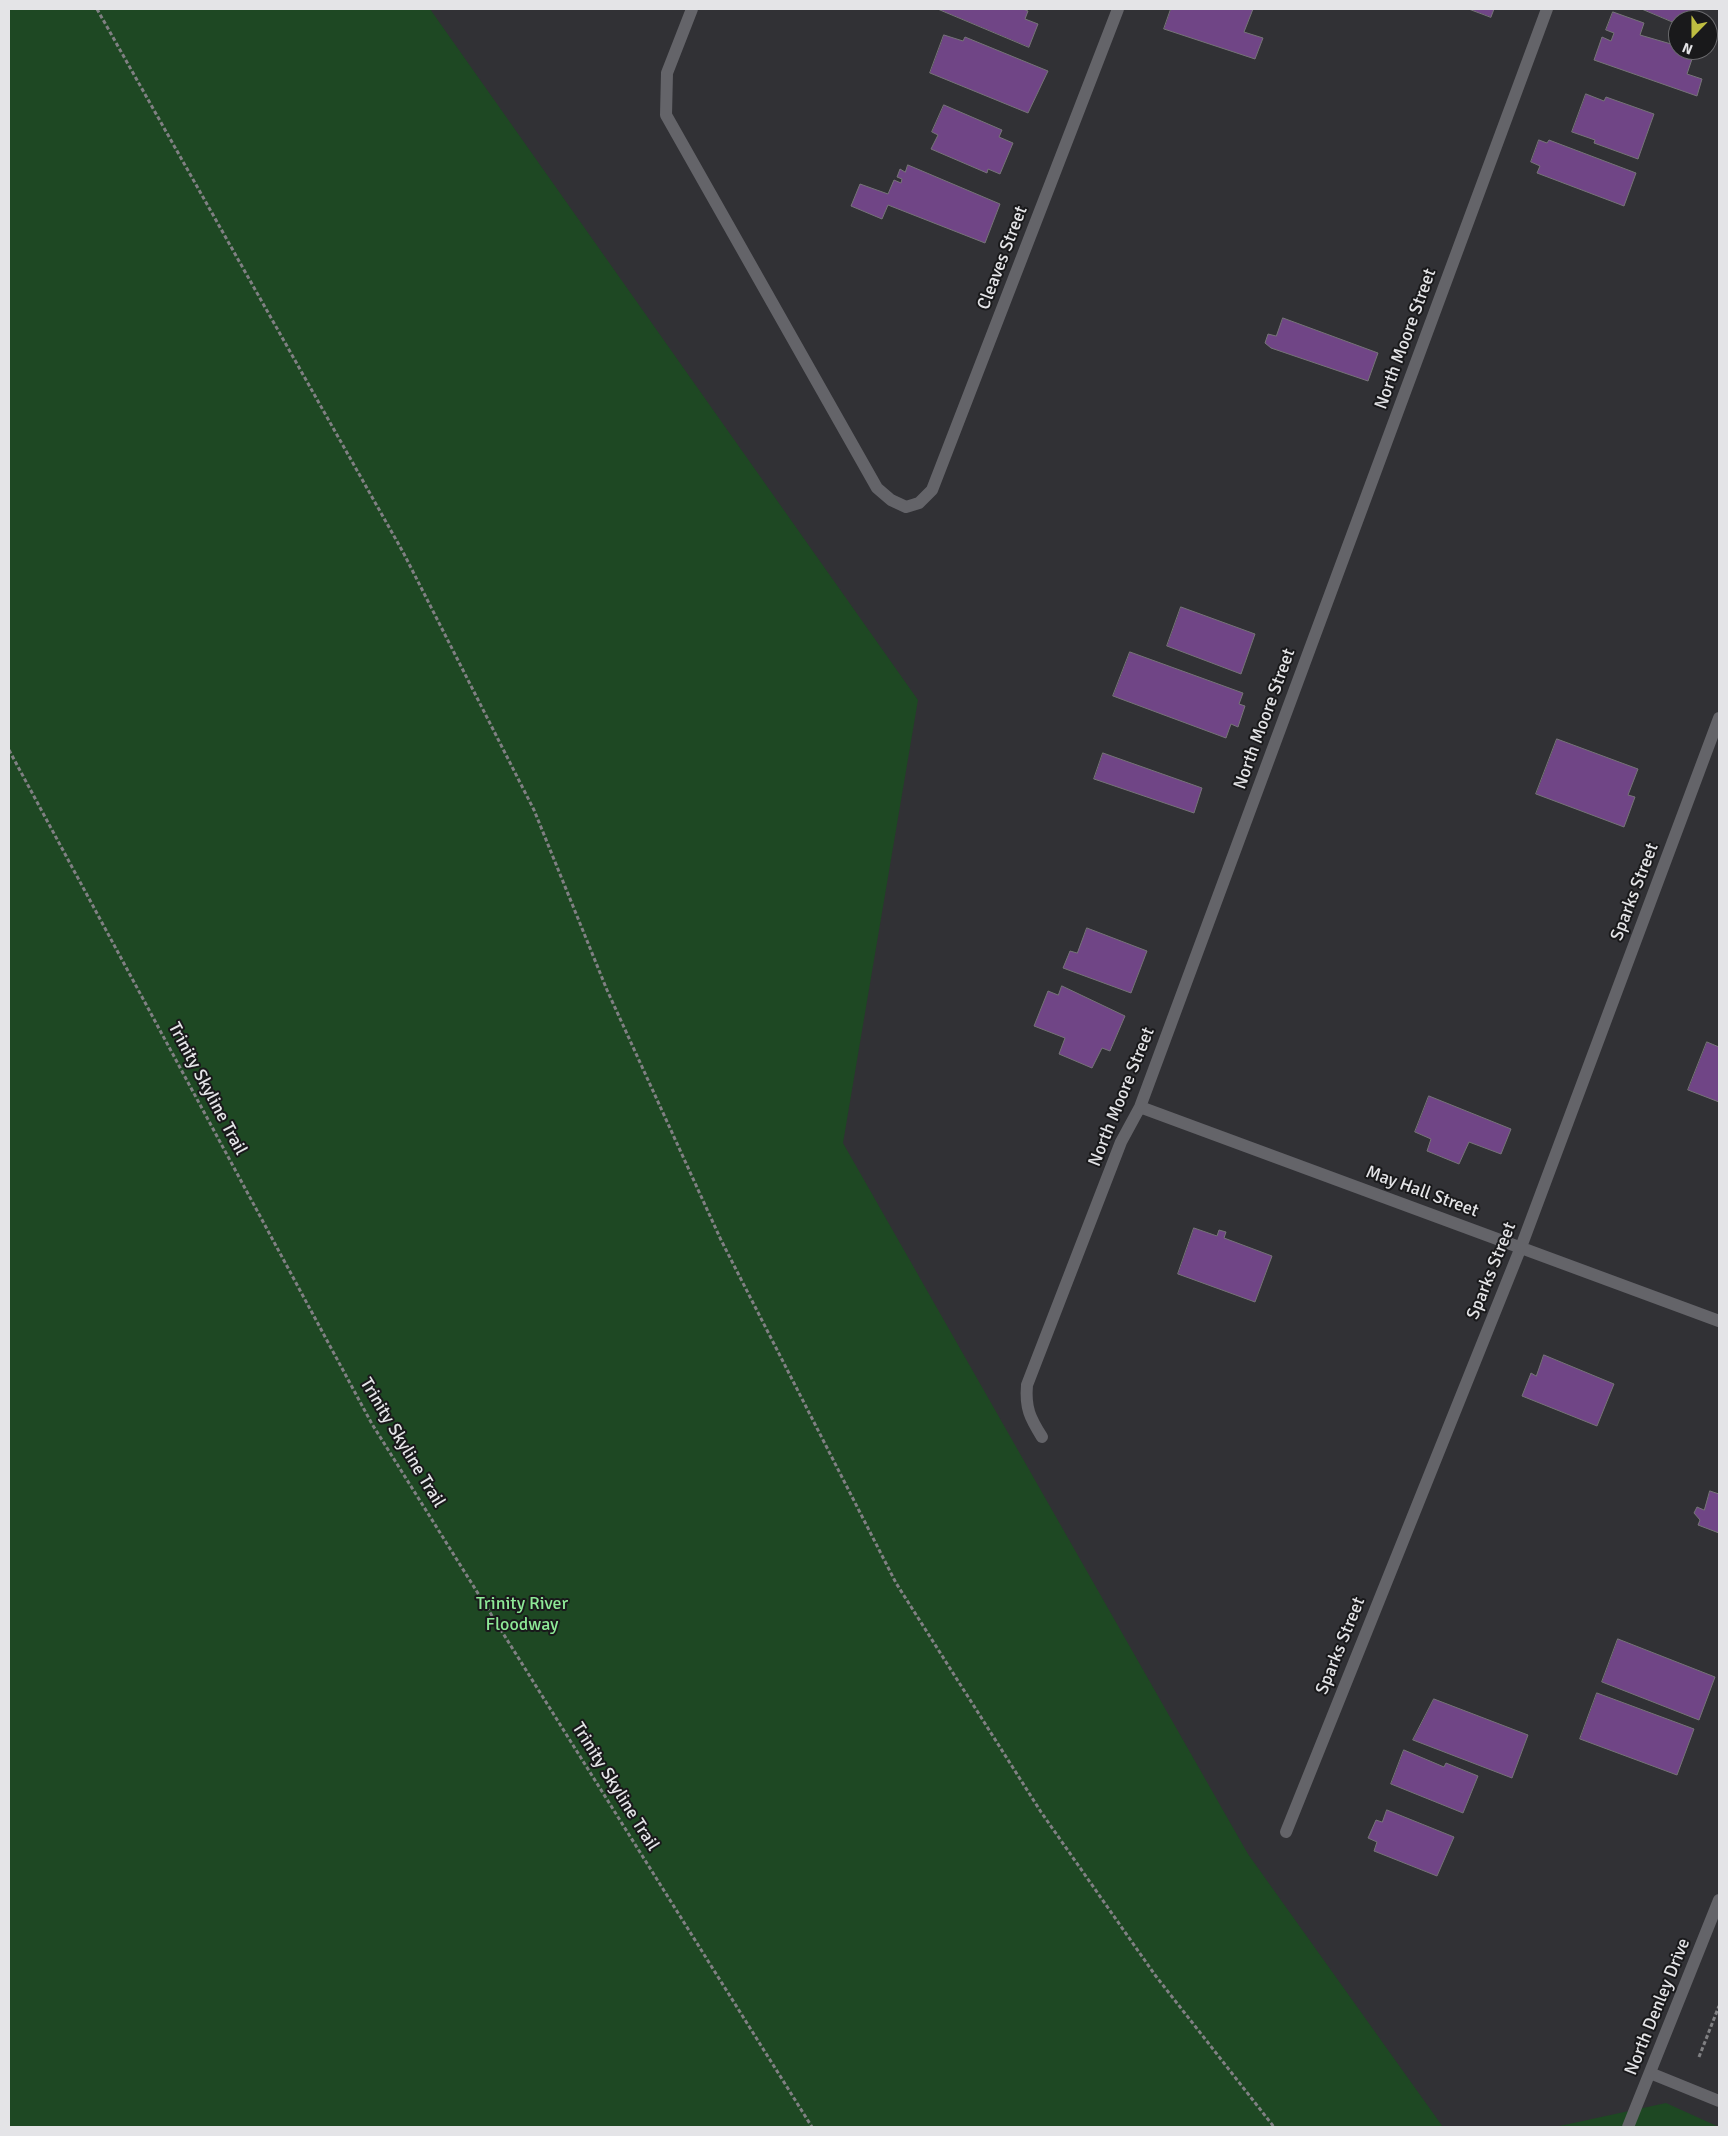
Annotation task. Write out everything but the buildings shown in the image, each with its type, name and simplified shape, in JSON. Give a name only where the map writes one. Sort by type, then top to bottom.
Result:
[{"type":"street","name":"Cleaves Street","points":[[692,9],[667,73],[666,114],[877,488],[890,500],[906,507],[919,503],[932,490],[1118,9]]},
{"type":"street","name":"North Moore Street","points":[[1042,1437],[1031,1420],[1026,1403],[1027,1385],[1121,1142],[1140,1107],[1547,9]]},
{"type":"street","name":"Sparks Street","points":[[1286,1832],[1520,1247],[1719,718]]},
{"type":"street","name":"May Hall Street","points":[[1140,1107],[1719,1321]]},
{"type":"street","name":"North Denley Drive","points":[[1628,2127],[1719,1900]]},
{"type":"street","points":[[1650,2073],[1719,2101]]},
{"type":"path","points":[[97,9],[403,552],[529,801],[607,990],[721,1240],[896,1583],[1047,1820],[1155,1975],[1274,2127]]},
{"type":"path","name":"Trinity Skyline Trail","points":[[9,750],[372,1424],[812,2127]]},
{"type":"path","points":[[1699,2057],[1719,2006]]},
{"type":"green space","name":"Trinity River Floodway","points":[[9,9],[430,9],[918,700],[843,1143],[1248,1854],[1443,2127],[9,2127]]},
{"type":"green space","points":[[1666,2103],[1719,2127],[1555,2127]]}]
